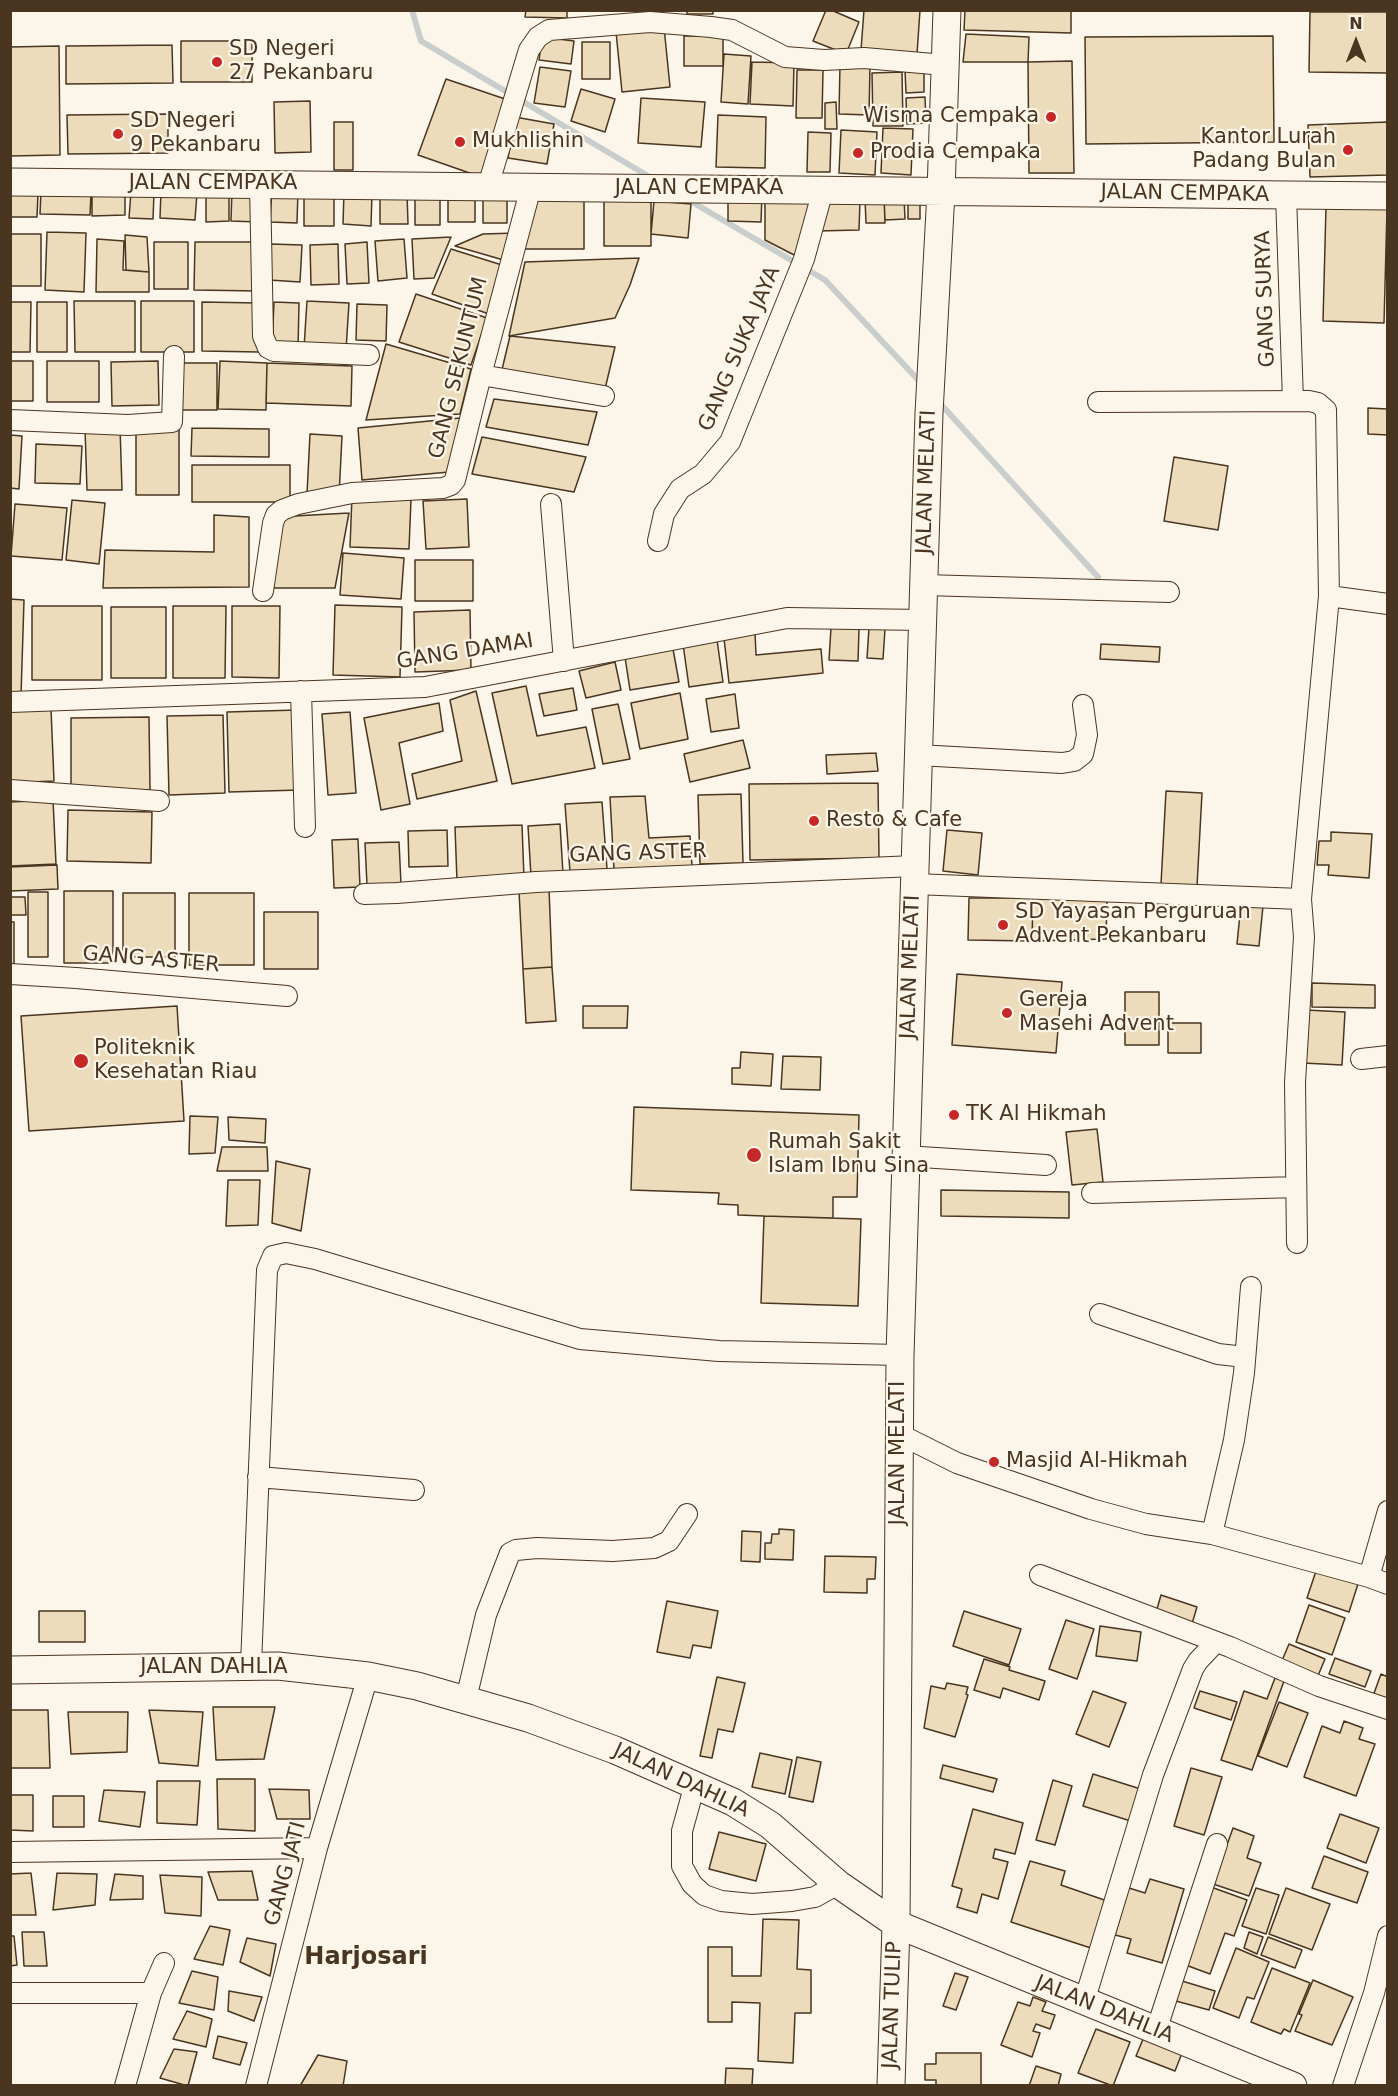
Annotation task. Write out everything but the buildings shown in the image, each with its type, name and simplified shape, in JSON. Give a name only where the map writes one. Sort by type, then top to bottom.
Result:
[{"type":"street","name":"JALAN MELATI","points":[[896,1924],[899,1434],[905,1156],[929,413],[941,192],[947,10]]},
{"type":"street","points":[[488,186],[529,50],[538,37],[549,30],[650,22],[732,30],[785,57],[824,60],[864,58],[945,65]]},
{"type":"street","name":"JALAN CEMPAKA","points":[[10,183],[1388,196]]},
{"type":"street","points":[[260,184],[263,336],[268,348],[274,351],[369,355]]},
{"type":"street","name":"GANG SEKUNTUM","points":[[263,591],[273,523],[276,515],[282,510],[298,504],[352,493],[443,488],[451,485],[455,480],[531,187]]},
{"type":"street","name":"GANG SUKA JAYA","points":[[658,541],[664,514],[680,489],[703,474],[730,441],[804,259],[823,190]]},
{"type":"street","name":"GANG SURYA","points":[[1286,195],[1293,401]]},
{"type":"street","points":[[10,420],[128,425],[172,422],[174,357]]},
{"type":"street","points":[[481,375],[604,396]]},
{"type":"street","points":[[1098,402],[1309,401],[1326,410],[1329,596],[1301,899],[1304,937],[1295,1082],[1297,1243]]},
{"type":"street","points":[[551,504],[564,661]]},
{"type":"street","points":[[924,585],[1169,591]]},
{"type":"street","points":[[1329,596],[1388,604]]},
{"type":"street","name":"GANG DAMAI","points":[[10,702],[424,687],[787,618],[923,620]]},
{"type":"street","points":[[301,691],[305,827]]},
{"type":"street","points":[[918,755],[1062,763],[1074,761],[1083,754],[1087,735],[1083,705]]},
{"type":"street","points":[[10,790],[159,801]]},
{"type":"street","name":"GANG ASTER","points":[[364,894],[536,882],[914,875],[1301,899]]},
{"type":"street","name":"GANG ASTER","points":[[10,974],[287,996]]},
{"type":"street","points":[[1361,1059],[1388,1056]]},
{"type":"street","points":[[905,1156],[1046,1164]]},
{"type":"street","points":[[1092,1193],[1296,1187]]},
{"type":"street","points":[[250,1665],[267,1270],[273,1256],[286,1253],[315,1258],[580,1339],[719,1351],[900,1355]]},
{"type":"street","points":[[1212,1534],[1234,1440],[1251,1287]]},
{"type":"street","points":[[1100,1314],[1218,1354],[1245,1357]]},
{"type":"street","points":[[899,1434],[966,1467],[1091,1509],[1146,1524],[1212,1534],[1378,1581],[1388,1511]]},
{"type":"street","points":[[258,1477],[414,1490]]},
{"type":"street","points":[[466,1699],[486,1615],[510,1553],[516,1550],[537,1548],[613,1551],[654,1548],[669,1541],[687,1514]]},
{"type":"street","points":[[1040,1575],[1230,1647],[1319,1686],[1388,1709]]},
{"type":"street","points":[[1084,2002],[1153,1775],[1193,1669],[1215,1643]]},
{"type":"street","name":"JALAN DAHLIA","points":[[10,1670],[278,1666],[368,1676],[433,1689],[528,1718],[615,1750],[733,1802],[770,1825],[837,1884],[896,1924],[1293,2085]]},
{"type":"street","name":"GANG JATI","points":[[256,2085],[317,1848],[368,1676]]},
{"type":"street","points":[[695,1784],[682,1831],[682,1866],[692,1884],[704,1895],[721,1901],[772,1903],[814,1896],[837,1884]]},
{"type":"street","points":[[1156,2031],[1217,1844]]},
{"type":"street","points":[[10,1852],[317,1848]]},
{"type":"street","name":"JALAN TULIP","points":[[891,2085],[896,1924]]},
{"type":"street","points":[[1343,2085],[1374,1993],[1388,1936]]},
{"type":"street","points":[[125,2085],[151,1993],[164,1963]]},
{"type":"street","points":[[10,1993],[151,1993]]},
{"type":"waterway","points":[[412,10],[421,41],[653,179]]},
{"type":"waterway","points":[[687,199],[825,280],[922,384]]},
{"type":"waterway","points":[[937,400],[1098,577]]},
{"type":"place","name":"SD Negeri 27 Pekanbaru","points":[[217,62]]},
{"type":"place","name":"Wisma Cempaka","points":[[1051,117]]},
{"type":"place","name":"SD Negeri 9 Pekanbaru","points":[[118,134]]},
{"type":"place","name":"Mukhlishin","points":[[460,142]]},
{"type":"place","name":"Kantor Lurah Padang Bulan","points":[[1348,150]]},
{"type":"place","name":"Prodia Cempaka","points":[[858,153]]},
{"type":"place","name":"Resto & Cafe","points":[[814,821]]},
{"type":"place","name":"SD Yayasan Perguruan Advent Pekanbaru","points":[[1003,925]]},
{"type":"place","name":"Gereja Masehi Advent","points":[[1007,1013]]},
{"type":"place","name":"Politeknik Kesehatan Riau","points":[[81,1061]]},
{"type":"place","name":"TK Al Hikmah","points":[[954,1115]]},
{"type":"place","name":"Rumah Sakit Islam Ibnu Sina","points":[[754,1155]]},
{"type":"place","name":"Masjid Al-Hikmah","points":[[994,1462]]},
{"type":"district","name":"Harjosari","points":[[366,1958]]}]
